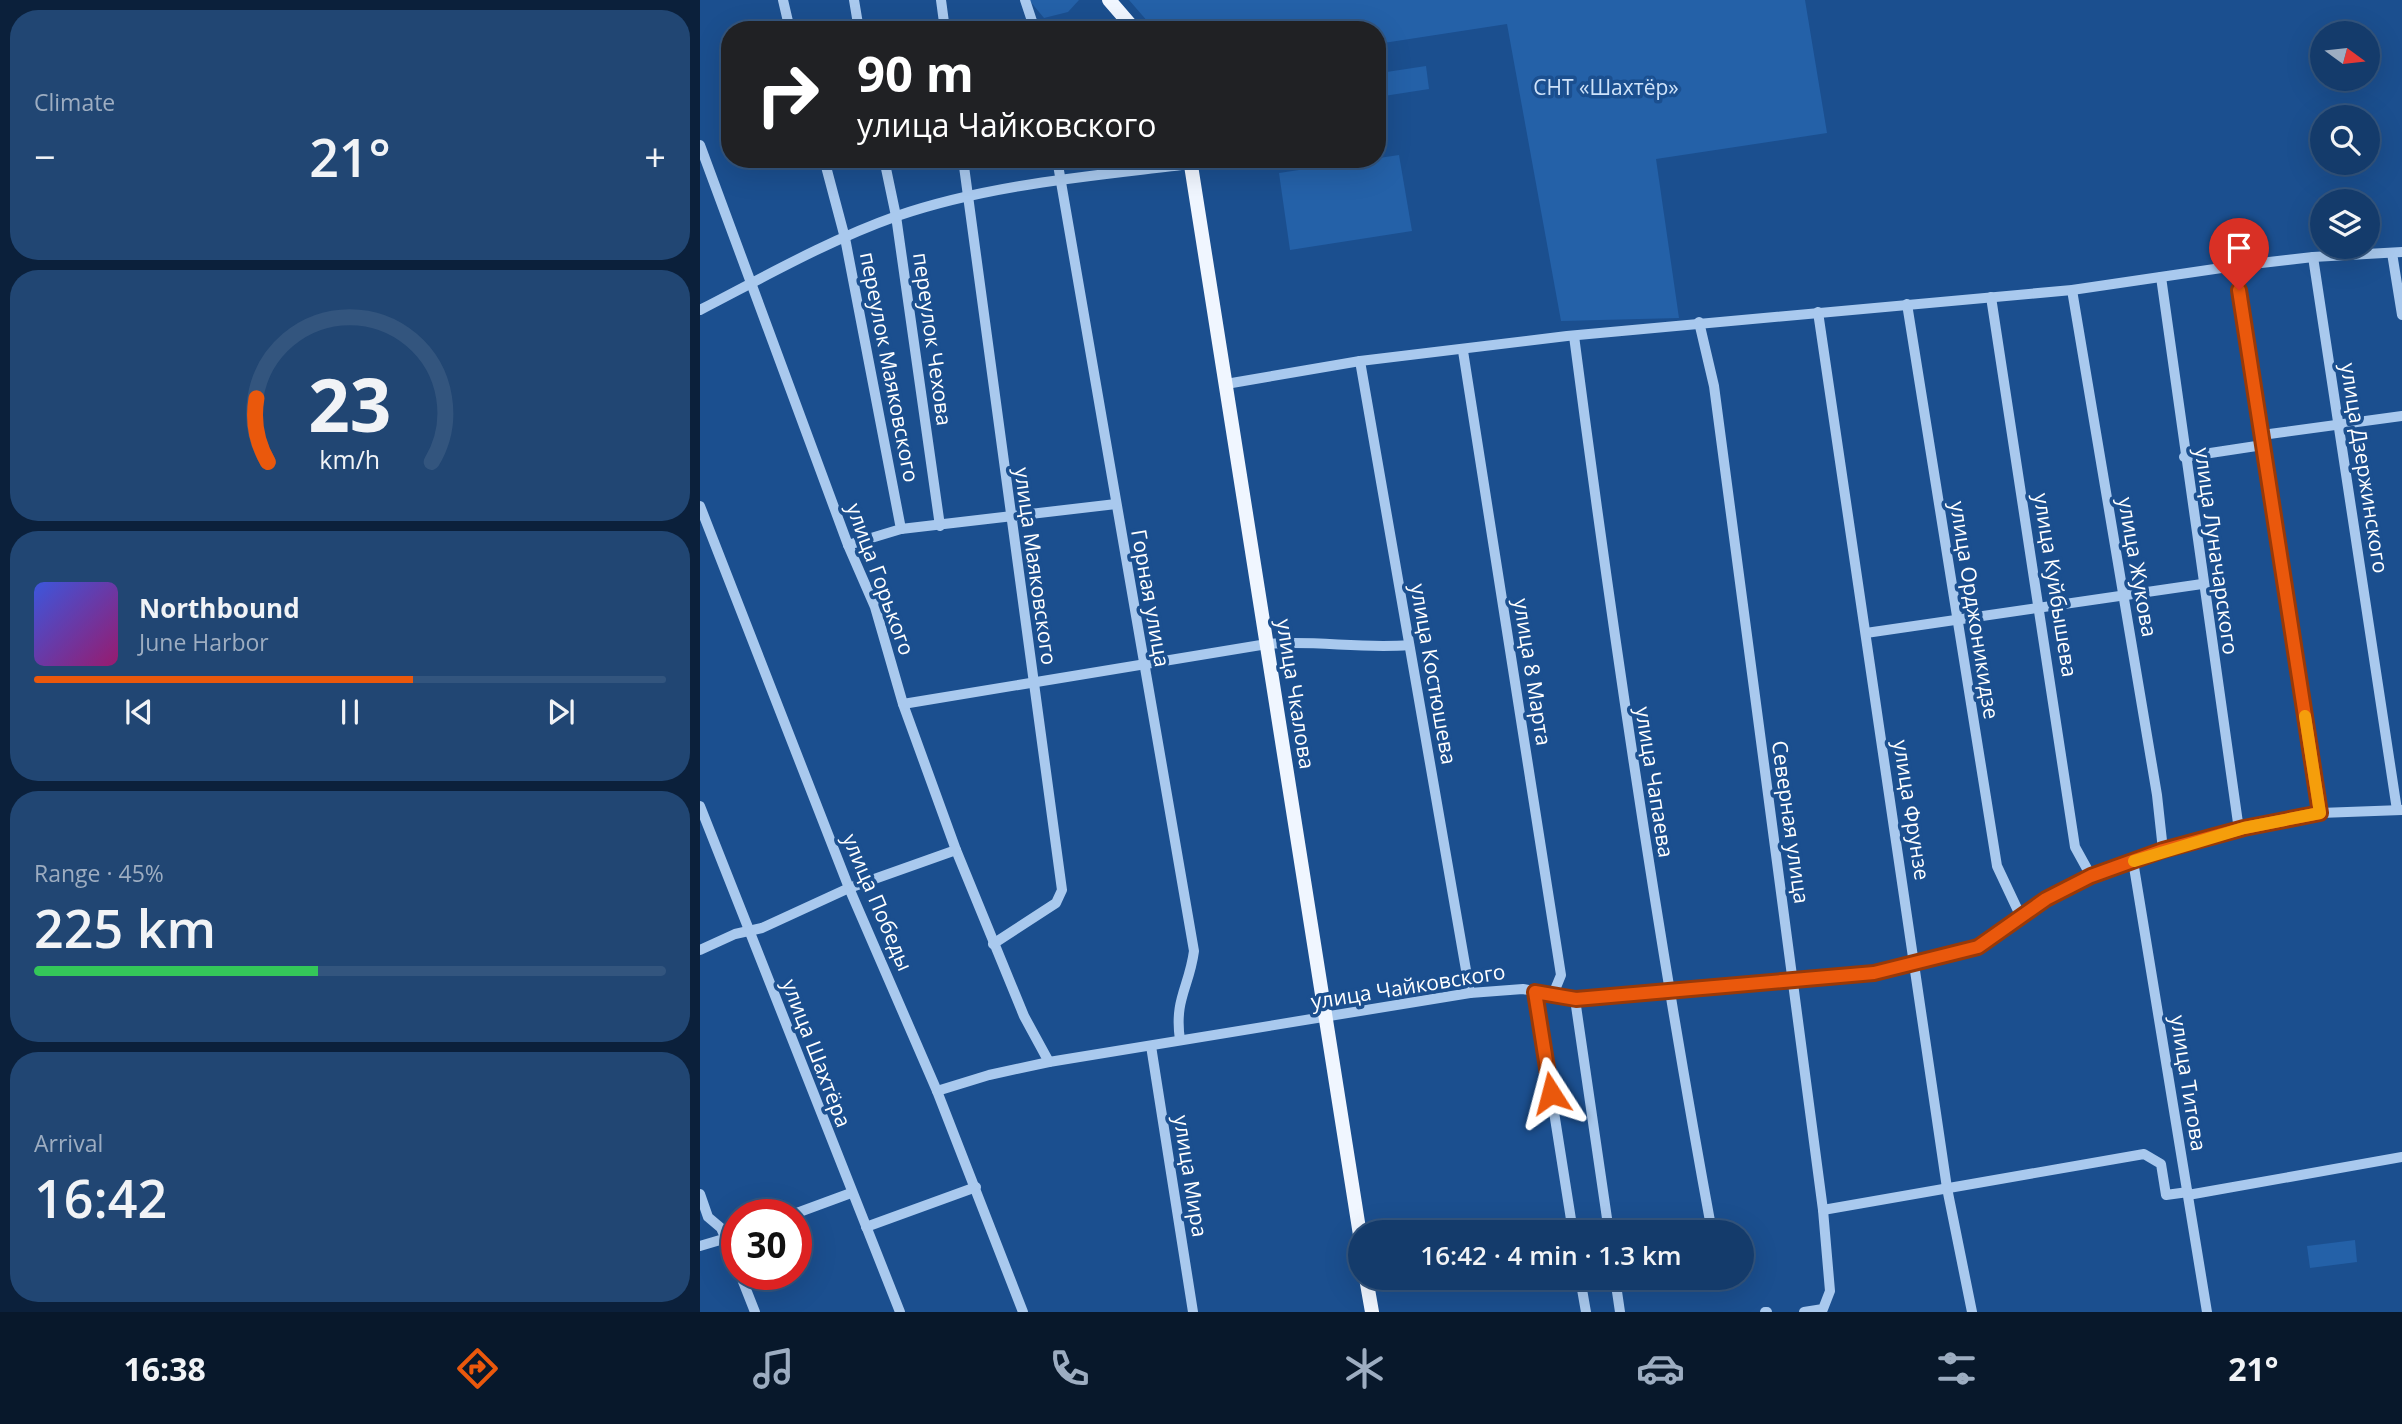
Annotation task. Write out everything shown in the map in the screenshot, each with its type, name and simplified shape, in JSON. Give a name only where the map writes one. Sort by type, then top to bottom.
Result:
[{"type":"main road","points":[[1109,0],[1127,21]]},
{"type":"main road","name":"улица Чкалова","points":[[1191,168],[1358,1220]]},
{"type":"main road","points":[[1368,1290],[1372,1312]]},
{"type":"street","points":[[783,0],[788,21]]},
{"type":"street","points":[[854,0],[858,21]]},
{"type":"street","points":[[941,0],[944,21]]},
{"type":"street","points":[[1025,0],[1033,21]]},
{"type":"street","name":"улица Горького","points":[[700,145],[848,545],[875,607],[903,704],[956,850],[993,944],[1049,1062]]},
{"type":"street","name":"переулок Маяковского","points":[[826,168],[845,238],[901,529]]},
{"type":"street","name":"переулок Чехова","points":[[886,168],[896,216],[940,526]]},
{"type":"street","name":"улица Маяковского","points":[[963,168],[1062,890],[1056,902],[993,944]]},
{"type":"street","name":"Горная улица","points":[[1058,168],[1194,951],[1176,1014],[1180,1041]]},
{"type":"street","points":[[700,310],[845,238],[896,216],[968,198],[1149,168]]},
{"type":"street","points":[[2397,253],[2402,315]]},
{"type":"street","points":[[1226,384],[1360,362],[1574,336],[2072,290],[2310,257]]},
{"type":"street","name":"улица Дзержинского","points":[[2312,259],[2400,810]]},
{"type":"street","points":[[2235,266],[2320,813]]},
{"type":"street","name":"улица Луначарского","points":[[2161,277],[2238,830]]},
{"type":"street","name":"улица Жукова","points":[[2072,290],[2157,795],[2163,850]]},
{"type":"street","name":"улица Куйбышева","points":[[1991,297],[2076,847],[2091,876]]},
{"type":"street","name":"улица Орджоникидзе","points":[[1907,304],[1997,866],[2021,917]]},
{"type":"street","name":"улица Фрунзе","points":[[1818,312],[1947,1188],[1972,1312]]},
{"type":"street","name":"Северная улица","points":[[1699,323],[1714,386],[1822,1210],[1830,1290],[1822,1309],[1804,1312]]},
{"type":"street","name":"улица Чапаева","points":[[1574,336],[1611,621],[1668,991],[1711,1220]]},
{"type":"street","name":"улица 8 Марта","points":[[1463,351],[1561,975],[1552,997]]},
{"type":"street","name":"улица Костюшева","points":[[1360,362],[1470,993]]},
{"type":"street","points":[[2184,457],[2339,425],[2402,416]]},
{"type":"street","points":[[848,545],[901,529],[1010,518],[1116,503]]},
{"type":"street","name":"улица Победы","points":[[700,506],[849,888],[937,1091],[1023,1312]]},
{"type":"street","points":[[1866,633],[2202,584]]},
{"type":"street","points":[[903,704],[1032,681],[1143,667],[1267,644],[1306,641],[1383,647],[1409,645]]},
{"type":"street","name":"улица Шахтёра","points":[[700,806],[900,1312]]},
{"type":"street","name":"улица Чайковского","points":[[937,1091],[989,1074],[1049,1062],[1470,993],[1511,989],[1576,999],[1874,973],[1978,947],[2046,899],[2091,876],[2163,850],[2238,830],[2320,813],[2400,810]]},
{"type":"street","points":[[700,950],[749,930],[762,928],[849,888],[956,850]]},
{"type":"street","name":"улица Титова","points":[[2133,861],[2207,1312]]},
{"type":"street","points":[[1535,992],[1571,1220]]},
{"type":"street","points":[[1576,999],[1607,1220]]},
{"type":"street","name":"улица Мира","points":[[1150,1046],[1193,1312]]},
{"type":"street","points":[[1822,1210],[2144,1154],[2161,1164],[2166,1195],[2402,1157]]},
{"type":"street","points":[[866,1227],[976,1187]]},
{"type":"street","points":[[812,1207],[851,1193]]},
{"type":"street","points":[[700,1194],[708,1217],[721,1227]]},
{"type":"street","points":[[700,1246],[721,1240]]},
{"type":"street","points":[[746,1290],[755,1312]]},
{"type":"street","points":[[1582,1290],[1586,1312]]},
{"type":"street","points":[[1617,1290],[1620,1312]]},
{"type":"green space","points":[[1029,0],[1079,0],[1068,12],[1044,18]]},
{"type":"green space","name":"СНТ «Шахтёр»","points":[[1129,0],[1805,0],[1827,133],[1656,159],[1679,318],[1561,321],[1507,24],[1386,43],[1386,21],[1147,21]]},
{"type":"green space","points":[[1426,66],[1429,89],[1386,96],[1386,72]]},
{"type":"green space","points":[[1399,155],[1412,231],[1290,250],[1279,173],[1312,168],[1386,168],[1386,157]]},
{"type":"green space","points":[[2355,1240],[2357,1262],[2310,1268],[2307,1246]]},
{"type":"slow traffic","points":[[2134,861],[2163,850],[2244,828],[2320,813],[2305,716]]},
{"type":"route","points":[[1551,1093],[1535,992],[1576,999],[1622,996],[1874,973],[1916,964],[1978,947],[2046,899],[2091,876],[2163,850],[2244,828],[2320,813],[2239,290]]}]
